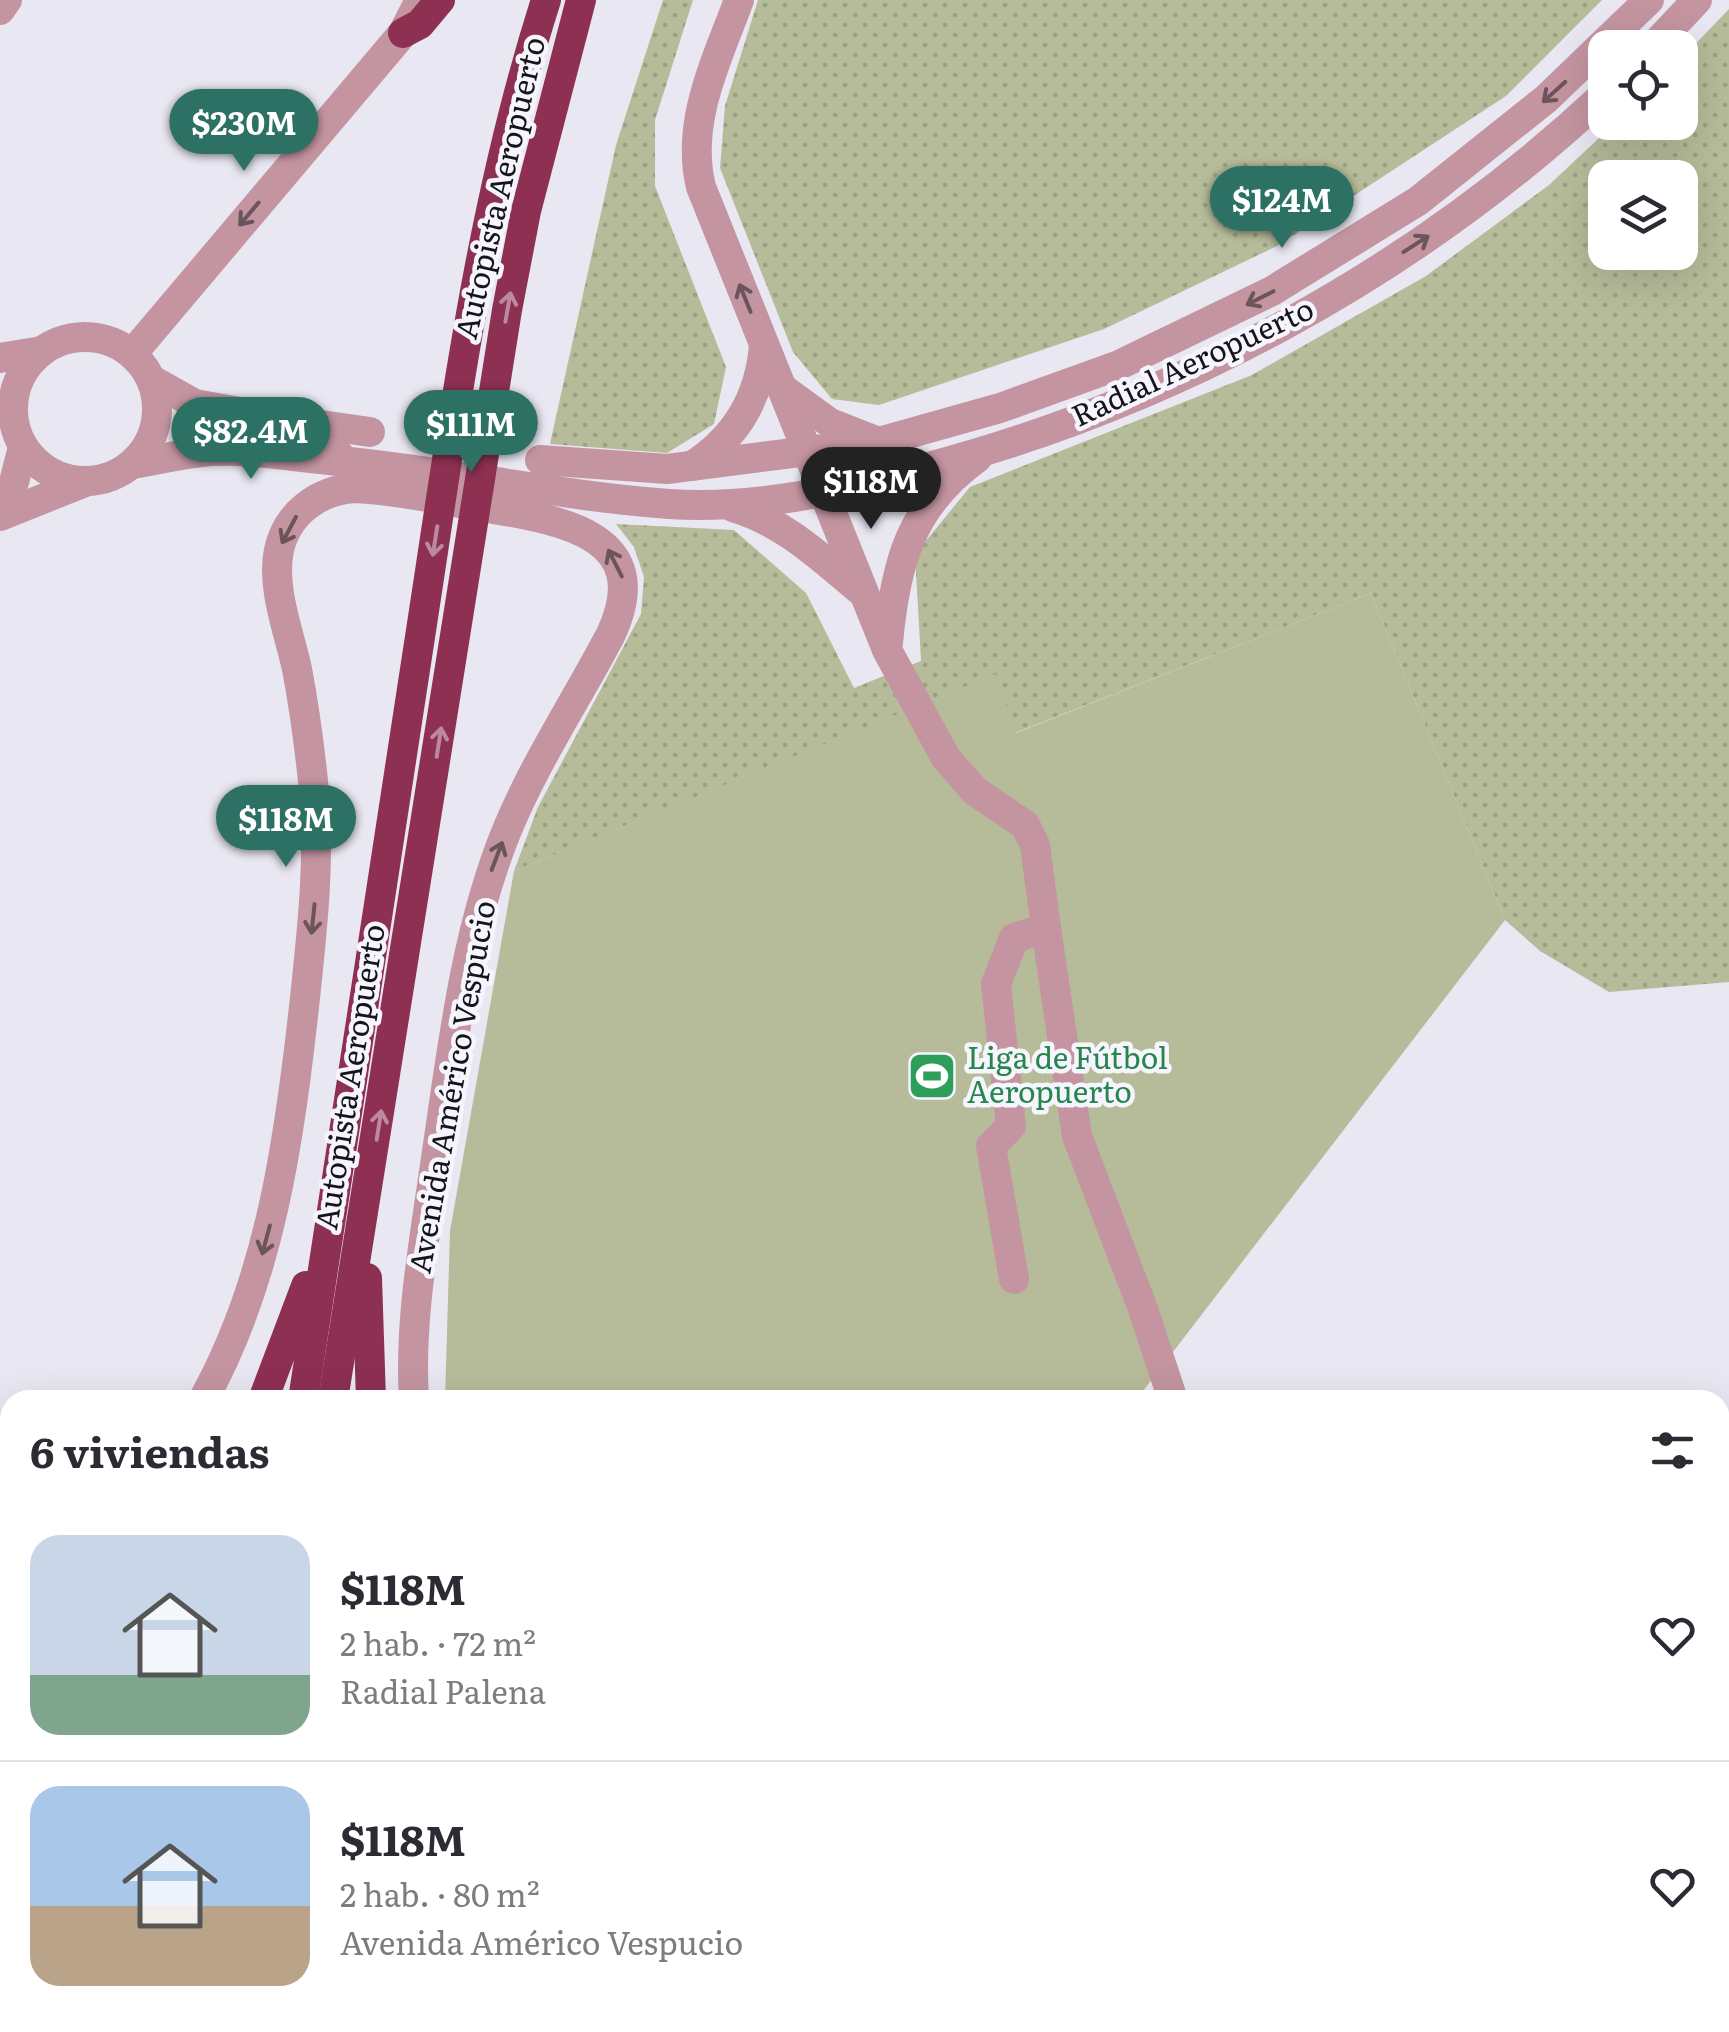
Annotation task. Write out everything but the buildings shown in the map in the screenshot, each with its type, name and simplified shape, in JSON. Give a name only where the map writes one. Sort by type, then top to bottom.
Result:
[{"type":"highway","points":[[403,33],[420,24],[440,0]]},
{"type":"highway","name":"Autopista Aeropuerto","points":[[305,1390],[433,553],[484,248],[515,109],[546,0]]},
{"type":"highway","name":"Autopista Aeropuerto","points":[[335,1390],[507,310],[526,211],[582,0]]},
{"type":"highway","points":[[564,62],[600,0]]},
{"type":"highway","points":[[267,1390],[332,1212]]},
{"type":"highway","points":[[363,1221],[371,1390]]},
{"type":"street","points":[[0,10],[8,0]]},
{"type":"street","points":[[132,354],[403,33],[420,0]]},
{"type":"street","points":[[739,0],[703,99],[695,152],[701,187],[887,650],[946,758],[975,790],[1025,825],[1035,845],[1077,1136],[1171,1390]]},
{"type":"street","name":"Radial Aeropuerto","points":[[535,488],[641,470],[879,442],[939,427],[1069,384],[1168,343],[1272,292],[1371,232],[1464,166],[1546,99],[1649,0]]},
{"type":"street","points":[[1669,30],[1697,0]]},
{"type":"street","name":"Radial Aeropuerto","points":[[535,488],[672,504],[722,504],[824,493],[983,453],[1148,390],[1298,317],[1393,260],[1472,206],[1588,109]]},
{"type":"street","points":[[0,508],[14,482],[13,401],[18,382],[28,364],[62,340],[84,336],[112,342],[132,354],[152,380],[195,404],[370,432]]},
{"type":"street","points":[[690,467],[716,448],[739,423],[755,392],[764,345]]},
{"type":"street","points":[[0,358],[42,351]]},
{"type":"street","points":[[132,464],[150,440],[156,421],[157,400],[152,380]]},
{"type":"street","points":[[782,388],[830,422],[879,442]]},
{"type":"street","points":[[278,419],[323,448],[403,480]]},
{"type":"street","points":[[12,428],[47,471],[86,482]]},
{"type":"street","points":[[0,516],[86,482],[106,479],[132,464],[191,453],[223,451],[366,463]]},
{"type":"street","points":[[887,650],[894,582],[908,540],[944,485],[983,453]]},
{"type":"street","name":"Avenida Américo Vespucio","points":[[208,1390],[245,1307],[276,1204],[298,1060],[315,897],[316,830],[311,764],[279,586],[280,550],[296,516],[325,494],[403,480],[535,488],[610,552],[622,576],[623,604],[611,634],[508,826],[488,880],[461,999],[431,1196],[415,1316],[414,1390]]},
{"type":"street","name":"Radial Aeropuerto","points":[[722,504],[776,524],[863,593]]},
{"type":"street","points":[[1014,1280],[991,1146],[1011,1126],[996,984],[1014,938],[1046,928]]},
{"type":"green space","points":[[663,0],[693,0],[655,120],[655,186],[726,367],[714,424],[667,453],[550,444],[616,145]]},
{"type":"green space","points":[[758,0],[1602,0],[1506,96],[1277,246],[1104,329],[879,405],[832,399],[793,352],[720,168],[725,106]]},
{"type":"green space","points":[[1729,9],[1729,982],[1609,992],[1540,951],[1505,920],[1371,593],[1015,733],[995,675],[514,871],[538,807],[641,614],[644,577],[634,547],[616,524],[734,530],[806,593],[854,688],[921,661],[915,554],[970,487],[1252,375],[1426,276],[1549,185],[1597,140],[1698,140],[1698,41]]},
{"type":"green space","name":"Liga de Fútbol Aeropuerto","points":[[1371,593],[1505,920],[1144,1390],[445,1390],[450,1231],[514,871],[996,674],[1016,733]]},
{"type":"place","name":"Liga de Fútbol Aeropuerto","points":[[932,1076]]}]
